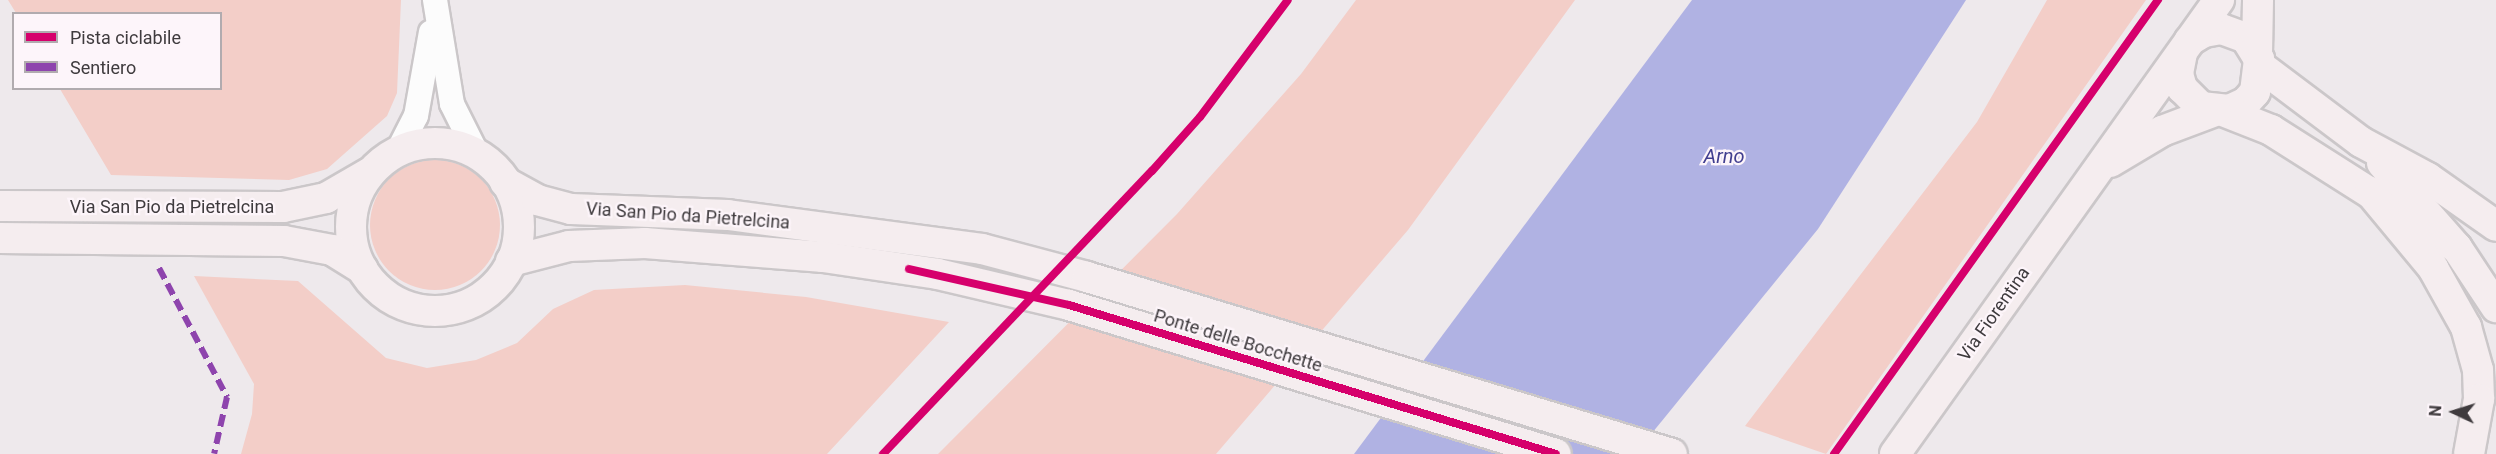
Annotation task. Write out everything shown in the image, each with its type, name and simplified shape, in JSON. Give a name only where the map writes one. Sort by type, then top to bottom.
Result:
[{"type":"main road","name":"Via Fiorentina","points":[[1895,454],[2219,0]]},
{"type":"main road","name":"Via Fiorentina","points":[[2094,173],[2140,142],[2219,111],[2241,105],[2251,97],[2259,59],[2258,0]]},
{"type":"main road","points":[[2457,248],[2271,130],[2219,111],[2201,107],[2185,94],[2178,74],[2186,47],[2212,29],[2230,30],[2246,38],[2259,59],[2361,142],[2420,202],[2457,248],[2496,307]]},
{"type":"main road","points":[[2361,142],[2428,178],[2496,226]]},
{"type":"main road","points":[[446,144],[477,154],[505,182],[513,194],[518,220],[511,261],[498,283],[477,300],[439,311],[401,304],[379,289],[362,269],[353,245],[352,219],[358,194],[372,172],[398,151],[414,146],[446,144]]},
{"type":"main road","name":"Via San Pio da Pietrelcina","points":[[0,206],[284,207],[326,198],[372,172]]},
{"type":"main road","name":"Via San Pio da Pietrelcina","points":[[505,182],[537,200],[571,209],[728,215],[913,237]]},
{"type":"main road","points":[[2370,192],[2433,268],[2466,327],[2479,391],[2469,454]]},
{"type":"main road","name":"Ponte delle Bocchette","points":[[913,237],[1056,268],[1672,454]]},
{"type":"main road","name":"Via San Pio da Pietrelcina","points":[[0,238],[284,241],[332,250],[362,269]]},
{"type":"main road","name":"Via San Pio da Pietrelcina","points":[[511,261],[569,246],[645,243],[813,256],[909,269]]},
{"type":"main road","name":"Ponte delle Bocchette","points":[[909,269],[1070,305],[1556,454]]},
{"type":"street","points":[[398,151],[413,125],[421,96],[435,2]]},
{"type":"street","points":[[435,2],[452,104],[477,154]]},
{"type":"shaded area","points":[[8,0],[401,0],[397,93],[387,116],[327,169],[289,180],[111,175],[61,90],[222,90],[222,12],[15,12]]},
{"type":"shaded area","points":[[1356,0],[1575,0],[1408,230],[1216,454],[938,454],[1177,214],[1301,74]]},
{"type":"shaded area","points":[[2047,0],[2146,0],[1826,454],[1745,426],[1977,122]]},
{"type":"shaded area","points":[[435,160],[460,165],[481,179],[495,200],[500,225],[495,250],[481,271],[460,285],[435,290],[410,285],[389,271],[375,250],[370,225],[375,200],[389,179],[410,165]]},
{"type":"shaded area","points":[[194,276],[298,281],[386,358],[427,368],[476,360],[517,343],[553,309],[594,290],[685,285],[806,297],[949,322],[827,454],[241,454],[252,414],[254,384]]},
{"type":"water","name":"Arno","points":[[1692,0],[1966,0],[1818,229],[1635,454],[1354,454]]},
{"type":"marked path","points":[[159,268],[227,397],[214,454]]},
{"type":"cycle path","points":[[883,454],[1152,171],[1200,117],[1288,0]]},
{"type":"cycle path","points":[[1834,454],[2158,0]]},
{"type":"cycle path","points":[[909,269],[1069,305],[1556,454]]}]
